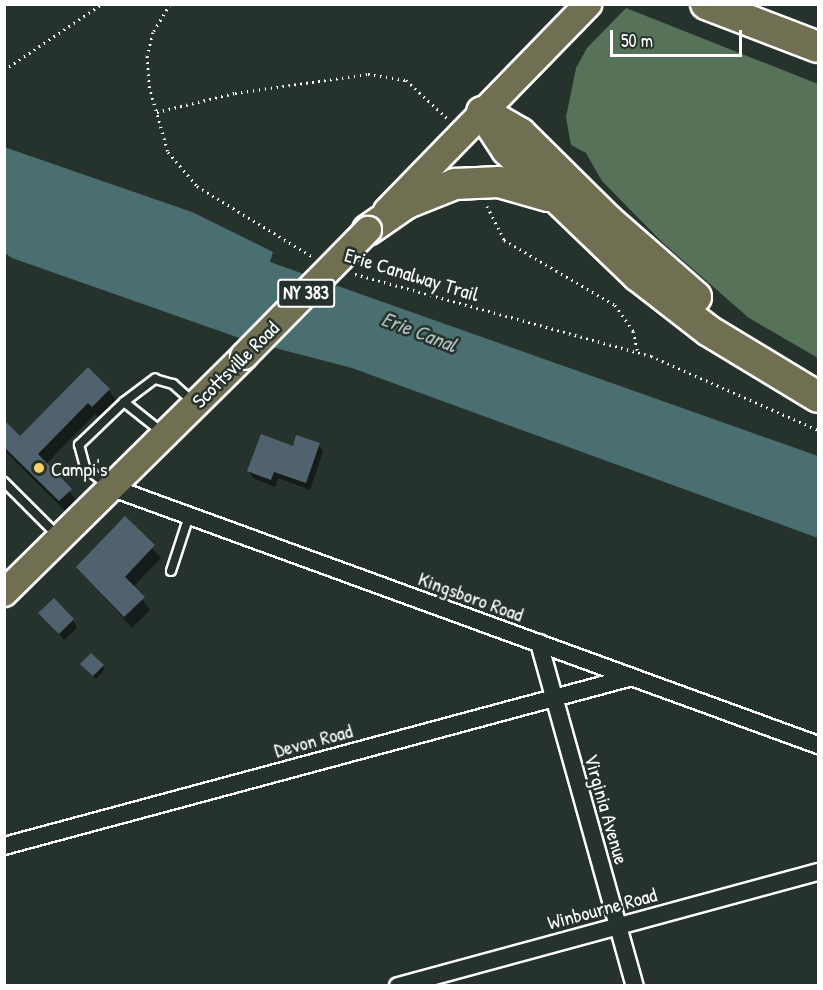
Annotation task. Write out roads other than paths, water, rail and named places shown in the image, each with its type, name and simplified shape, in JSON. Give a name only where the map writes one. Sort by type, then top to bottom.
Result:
[{"type":"highway","points":[[706,4],[819,47]]},
{"type":"highway","points":[[482,112],[507,150],[621,261],[689,316],[758,363],[819,397]]},
{"type":"highway","points":[[482,112],[520,133],[629,239],[706,305],[762,345],[819,377]]},
{"type":"highway","points":[[368,230],[407,203],[454,184],[514,184],[563,205]]},
{"type":"main road","name":"Scottsville Road","points":[[4,592],[244,356],[588,4]]},
{"type":"street","name":"Kingsboro Road","points":[[110,488],[819,745]]},
{"type":"street","name":"Virginia Avenue","points":[[539,643],[635,986]]},
{"type":"street","name":"Devon Road","points":[[4,846],[554,696],[633,677]]},
{"type":"street","name":"Winbourne Road","points":[[398,986],[819,872]]},
{"type":"lane","points":[[110,488],[85,466],[79,445],[124,402],[155,379],[173,384],[195,404]]},
{"type":"lane","points":[[124,402],[164,434]]},
{"type":"lane","points":[[4,482],[60,537]]},
{"type":"lane","points":[[171,571],[189,516]]},
{"type":"water","name":"Erie Canal","points":[[4,147],[192,212],[273,252],[270,262],[818,456],[818,538],[352,368],[248,341],[12,258],[5,253]]},
{"type":"place","name":"Campi's","points":[[39,468]]}]
